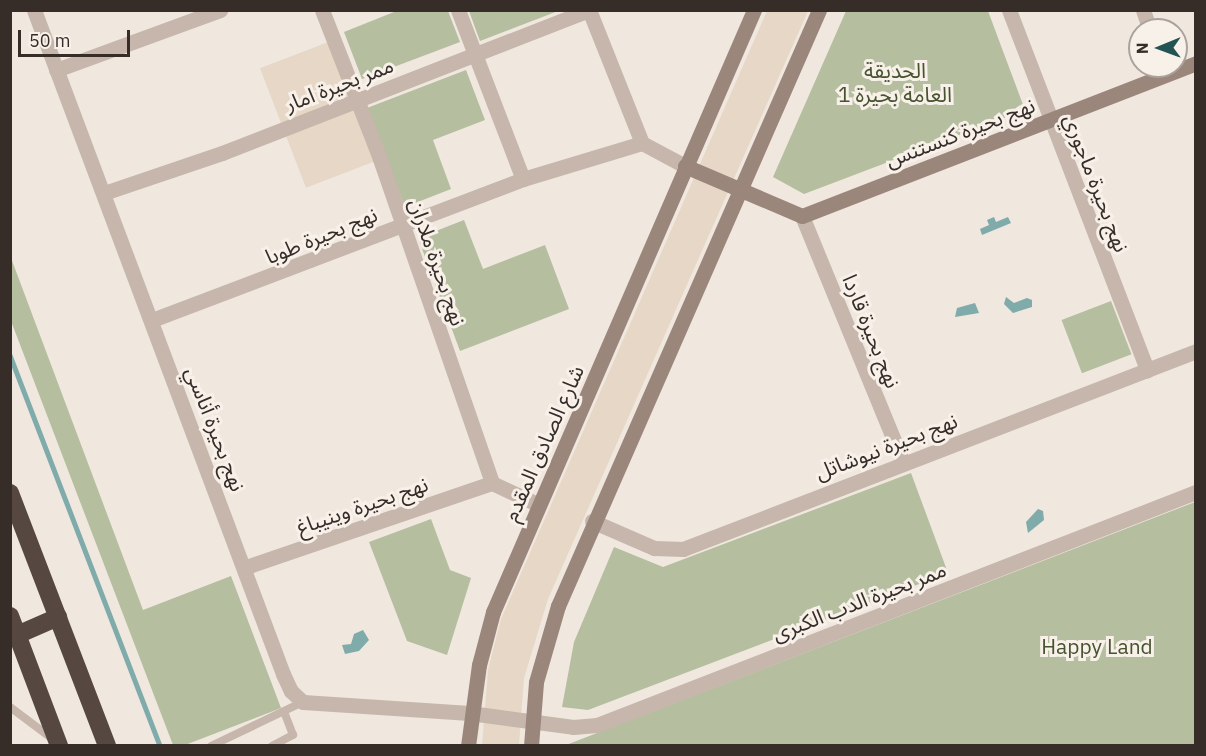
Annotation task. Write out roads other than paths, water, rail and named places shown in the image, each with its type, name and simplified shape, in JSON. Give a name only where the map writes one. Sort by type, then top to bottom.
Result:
[{"type":"highway","points":[[10,493],[107,746]]},
{"type":"highway","points":[[10,616],[14,636],[59,745]]},
{"type":"highway","points":[[14,636],[58,617]]},
{"type":"main road","name":"شارع الصادق المقدم","points":[[468,746],[470,714],[493,612],[537,504],[635,288],[685,166],[754,10]]},
{"type":"main road","points":[[531,746],[536,682],[552,627],[592,521],[819,10]]},
{"type":"main road","name":"نهج بحيرة كنستنس","points":[[802,216],[1050,120],[1147,78]]},
{"type":"main road","points":[[685,166],[802,216]]},
{"type":"street","name":"نهج بحيرة أناسي","points":[[34,10],[246,567],[283,674],[291,691],[303,702]]},
{"type":"street","points":[[56,70],[220,10]]},
{"type":"street","name":"نهج بحيرة ملاران","points":[[322,10],[402,226],[492,483]]},
{"type":"street","points":[[458,10],[523,179]]},
{"type":"street","points":[[589,10],[642,143],[685,166]]},
{"type":"street","name":"ممر بحيرة امار","points":[[104,193],[222,153],[589,10]]},
{"type":"street","name":"نهج بحيرة ماجوري","points":[[1009,10],[1147,370]]},
{"type":"street","name":"نهج بحيرة طوبا","points":[[152,320],[523,179],[642,143]]},
{"type":"street","name":"نهج بحيرة قاردا","points":[[802,216],[903,462]]},
{"type":"street","name":"نهج بحيرة نيوشاتل","points":[[592,521],[654,548],[682,549],[1196,351]]},
{"type":"street","points":[[492,483],[537,504]]},
{"type":"street","name":"نهج بحيرة وينيباغ","points":[[246,567],[492,483]]},
{"type":"street","name":"ممر بحيرة الدب الكبرى","points":[[470,714],[533,720],[573,727],[597,724],[1196,492]]},
{"type":"street","points":[[303,702],[470,714]]},
{"type":"lane","points":[[211,746],[303,702]]},
{"type":"lane","points":[[10,707],[59,745]]},
{"type":"lane","points":[[272,746],[293,735],[284,712]]},
{"type":"water","points":[[994,217],[996,222],[1008,217],[1011,223],[982,235],[980,229],[989,225],[987,220]]},
{"type":"water","points":[[1006,297],[1014,303],[1027,298],[1032,300],[1032,307],[1013,313],[1004,304]]},
{"type":"water","points":[[975,303],[979,313],[955,317],[957,308]]},
{"type":"water","points":[[1038,509],[1043,511],[1044,520],[1028,533],[1026,522]]},
{"type":"water","points":[[363,630],[369,640],[359,651],[345,654],[342,645],[351,644],[354,634]]},
{"type":"waterway","points":[[10,355],[160,746]]},
{"type":"park label","name":"الحديقة العامة بحيرة 1","points":[[895,82]]},
{"type":"park label","name":"Happy Land","points":[[1097,646]]}]
